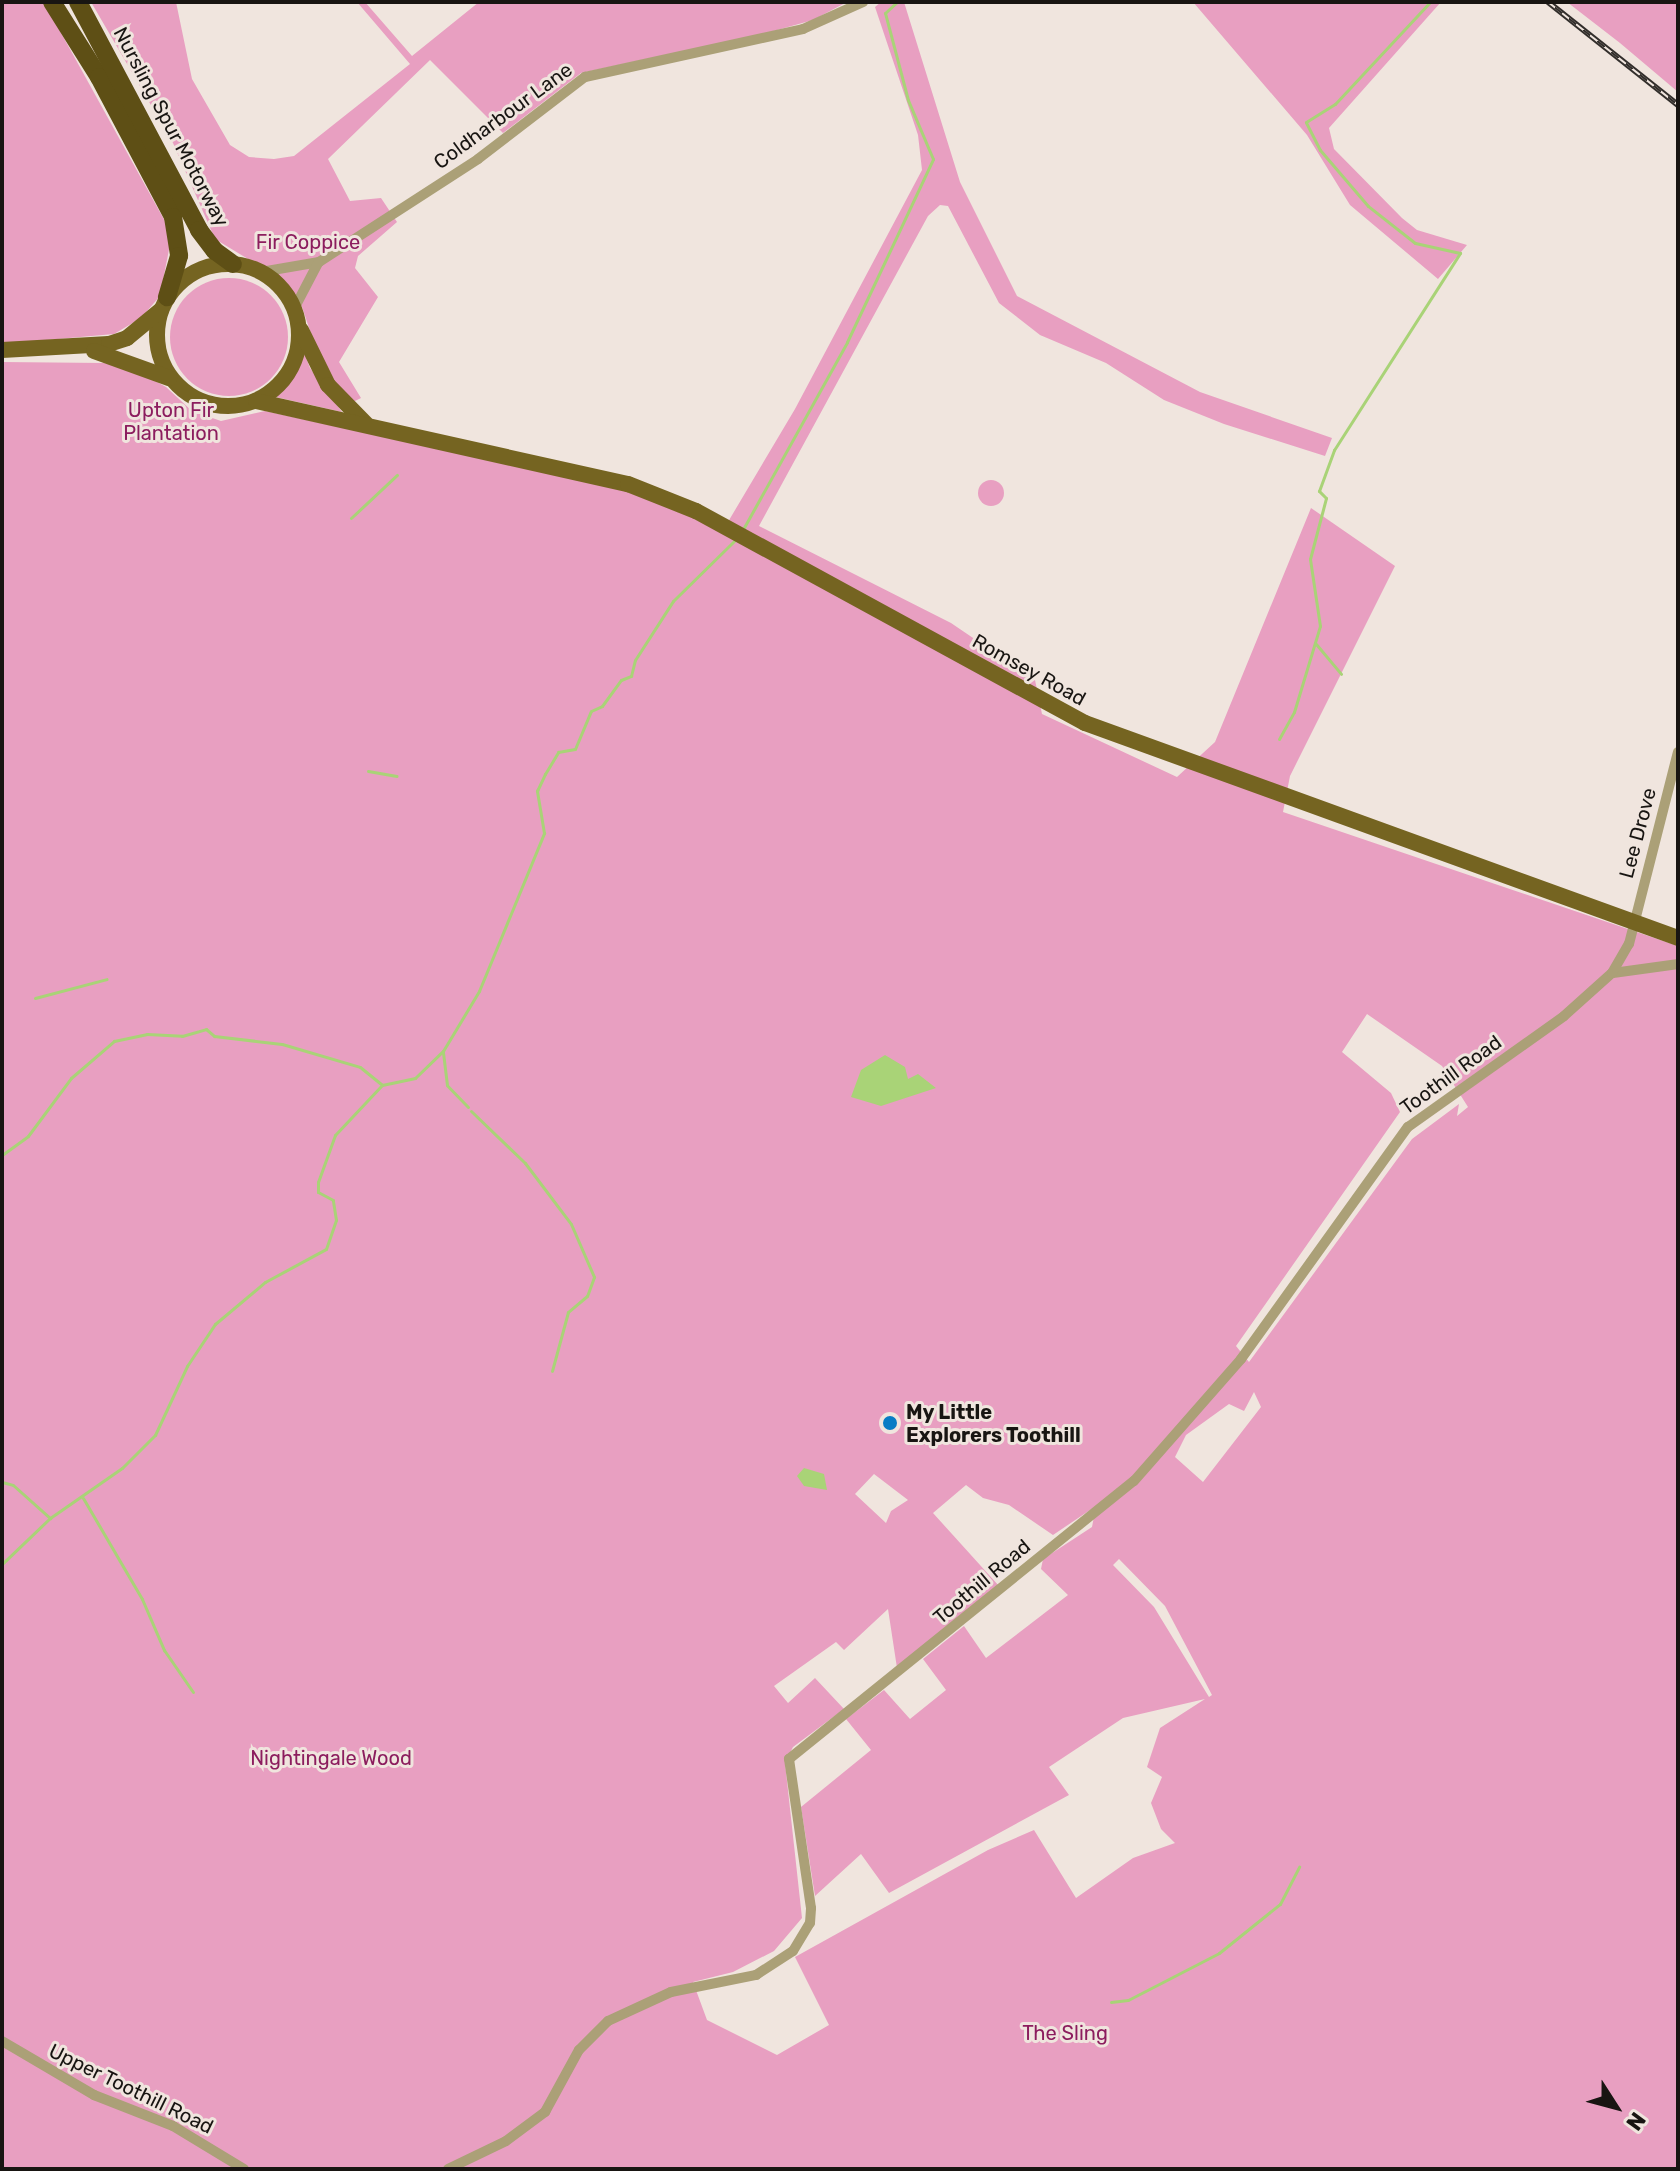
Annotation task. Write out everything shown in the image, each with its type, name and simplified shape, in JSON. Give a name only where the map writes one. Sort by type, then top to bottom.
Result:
[{"type":"highway","name":"Nursling Spur Motorway","points":[[52,2],[99,77],[173,217],[179,256],[164,304]]},
{"type":"highway","name":"Nursling Spur Motorway","points":[[78,2],[201,235],[233,264]]},
{"type":"main road","points":[[2,350],[86,349],[127,338],[196,271],[233,264],[261,272],[281,287],[328,385],[370,428]]},
{"type":"main road","points":[[164,304],[156,338],[171,378],[188,395],[209,404],[256,401],[278,386],[293,364],[296,317]]},
{"type":"main road","points":[[86,349],[171,378]]},
{"type":"main road","name":"Romsey Road","points":[[256,401],[628,484],[669,500],[1085,723],[1678,938]]},
{"type":"street","name":"Coldharbour Lane","points":[[296,317],[307,276],[319,262],[478,159],[585,77],[791,33],[863,2]]},
{"type":"street","name":"Coldharbour Lane","points":[[261,272],[319,262]]},
{"type":"street","name":"Lee Drove","points":[[1632,923],[1678,752]]},
{"type":"street","name":"Toothill Road","points":[[448,2169],[506,2141],[545,2112],[579,2050],[608,2021],[671,1992],[756,1975],[793,1951],[810,1923],[811,1908],[788,1768],[796,1750],[984,1606],[1134,1481],[1241,1359],[1408,1127],[1564,1016],[1612,973],[1629,944],[1632,923]]},
{"type":"street","points":[[1612,973],[1631,966],[1678,964]]},
{"type":"street","name":"Upper Toothill Road","points":[[2,2041],[94,2095],[173,2126],[244,2169]]},
{"type":"green space","points":[[2,2],[44,2],[172,234],[160,296],[141,318],[114,334],[2,344]]},
{"type":"green space","name":"Fir Coppice","points":[[91,2],[176,2],[192,79],[230,145],[249,157],[274,159],[294,156],[410,64],[357,2],[365,2],[412,56],[479,2],[847,2],[813,20],[759,35],[581,73],[503,133],[430,60],[328,159],[350,201],[381,198],[397,222],[358,256],[355,268],[378,297],[339,362],[361,398],[351,403],[322,366],[302,307],[286,282],[215,239],[173,143]]},
{"type":"green space","points":[[881,2],[904,2],[960,182],[1017,296],[1200,392],[1332,438],[1325,456],[1224,424],[1164,400],[1106,363],[1040,335],[999,303],[948,206],[940,205],[928,216],[759,526],[951,623],[1035,680],[1042,714],[1177,777],[1215,742],[1311,508],[1395,566],[1290,776],[1283,812],[1678,946],[1678,2169],[2,2169],[2,362],[104,363],[134,369],[166,387],[192,411],[221,421],[265,411],[587,480],[651,498],[722,532],[795,409],[922,170],[918,135],[875,7]],"holes":[[[1367,1014],[1442,1066],[1468,1107],[1457,1116],[1459,1104],[1412,1139],[1249,1362],[1236,1346],[1400,1112],[1391,1093],[1342,1052]],[[1254,1392],[1261,1407],[1203,1482],[1175,1457],[1186,1435],[1229,1404],[1244,1411]],[[874,1474],[908,1500],[891,1511],[886,1523],[855,1494]],[[966,1485],[983,1498],[1009,1505],[1053,1535],[1096,1506],[1092,1527],[1043,1559],[1041,1569],[1068,1595],[986,1658],[964,1626],[923,1659],[946,1690],[910,1719],[884,1690],[846,1719],[871,1750],[801,1807],[815,1896],[861,1854],[889,1893],[1069,1795],[1049,1767],[1123,1718],[1205,1699],[1160,1728],[1147,1767],[1162,1777],[1151,1803],[1161,1829],[1175,1843],[1133,1858],[1076,1898],[1034,1830],[988,1850],[795,1957],[829,2025],[777,2055],[707,2020],[693,1982],[733,1972],[774,1951],[802,1918],[785,1763],[793,1747],[844,1709],[815,1678],[788,1703],[774,1686],[836,1642],[844,1650],[888,1609],[897,1668],[999,1586],[933,1513]],[[1119,1559],[1165,1606],[1212,1695],[1209,1697],[1154,1607],[1113,1565]]]},
{"type":"green space","points":[[1193,2],[1441,2],[1329,128],[1334,149],[1402,218],[1417,230],[1467,245],[1438,279],[1350,205],[1307,135]]},
{"type":"green space","points":[[1567,2],[1678,2],[1678,92],[1620,43]]},
{"type":"green space","points":[[229,278],[252,282],[271,295],[284,314],[288,337],[284,360],[271,379],[252,392],[229,396],[206,392],[187,379],[174,360],[170,337],[174,314],[187,295],[206,282]]},
{"type":"green space","points":[[303,350],[310,368],[342,412],[271,396],[292,376]]},
{"type":"green space","points":[[991,480],[1000,484],[1004,493],[1000,502],[991,506],[982,502],[978,493],[982,484]]},
{"type":"shaded area","points":[[885,1055],[905,1067],[908,1079],[918,1074],[936,1088],[881,1106],[851,1097],[861,1070]]},
{"type":"shaded area","points":[[804,1468],[824,1474],[827,1490],[804,1486],[797,1476]]},
{"type":"waterway","points":[[742,531],[847,342],[933,159],[908,100],[885,13],[897,2]]},
{"type":"waterway","points":[[1279,739],[1294,712],[1320,626],[1310,559],[1326,498],[1319,491],[1334,450],[1460,253],[1415,243],[1368,206],[1320,150],[1306,122],[1335,104],[1430,2]]},
{"type":"waterway","points":[[351,518],[397,475]]},
{"type":"waterway","points":[[468,1107],[447,1085],[443,1051],[479,991],[544,833],[537,791],[545,774],[558,752],[575,749],[591,711],[602,706],[621,680],[631,676],[635,660],[673,601],[735,540]]},
{"type":"waterway","points":[[1316,644],[1341,674]]},
{"type":"waterway","points":[[368,771],[397,776]]},
{"type":"waterway","points":[[35,998],[107,979]]},
{"type":"waterway","points":[[2,1155],[28,1136],[71,1078],[114,1041],[147,1034],[182,1036],[206,1029],[214,1036],[282,1044],[360,1067],[381,1084]]},
{"type":"waterway","points":[[50,1518],[122,1468],[155,1435],[187,1366],[215,1324],[265,1282],[326,1249],[336,1220],[333,1200],[318,1192],[318,1182],[335,1135],[382,1085],[415,1078],[443,1051]]},
{"type":"waterway","points":[[471,1111],[525,1163],[571,1224],[594,1277],[587,1296],[568,1312],[552,1371]]},
{"type":"waterway","points":[[2,1482],[13,1485],[50,1518],[2,1564]]},
{"type":"waterway","points":[[83,1498],[142,1599],[164,1650],[193,1692]]},
{"type":"waterway","points":[[1111,2002],[1128,2000],[1219,1953],[1280,1904],[1299,1867]]},
{"type":"railway","points":[[1548,2],[1678,105]]},
{"type":"place","name":"My Little Explorers Toothill","points":[[890,1423]]},
{"type":"park label","name":"Upton Fir Plantation","points":[[171,422]]},
{"type":"park label","name":"Nightingale Wood","points":[[331,1758]]},
{"type":"park label","name":"The Sling","points":[[1065,2033]]}]
